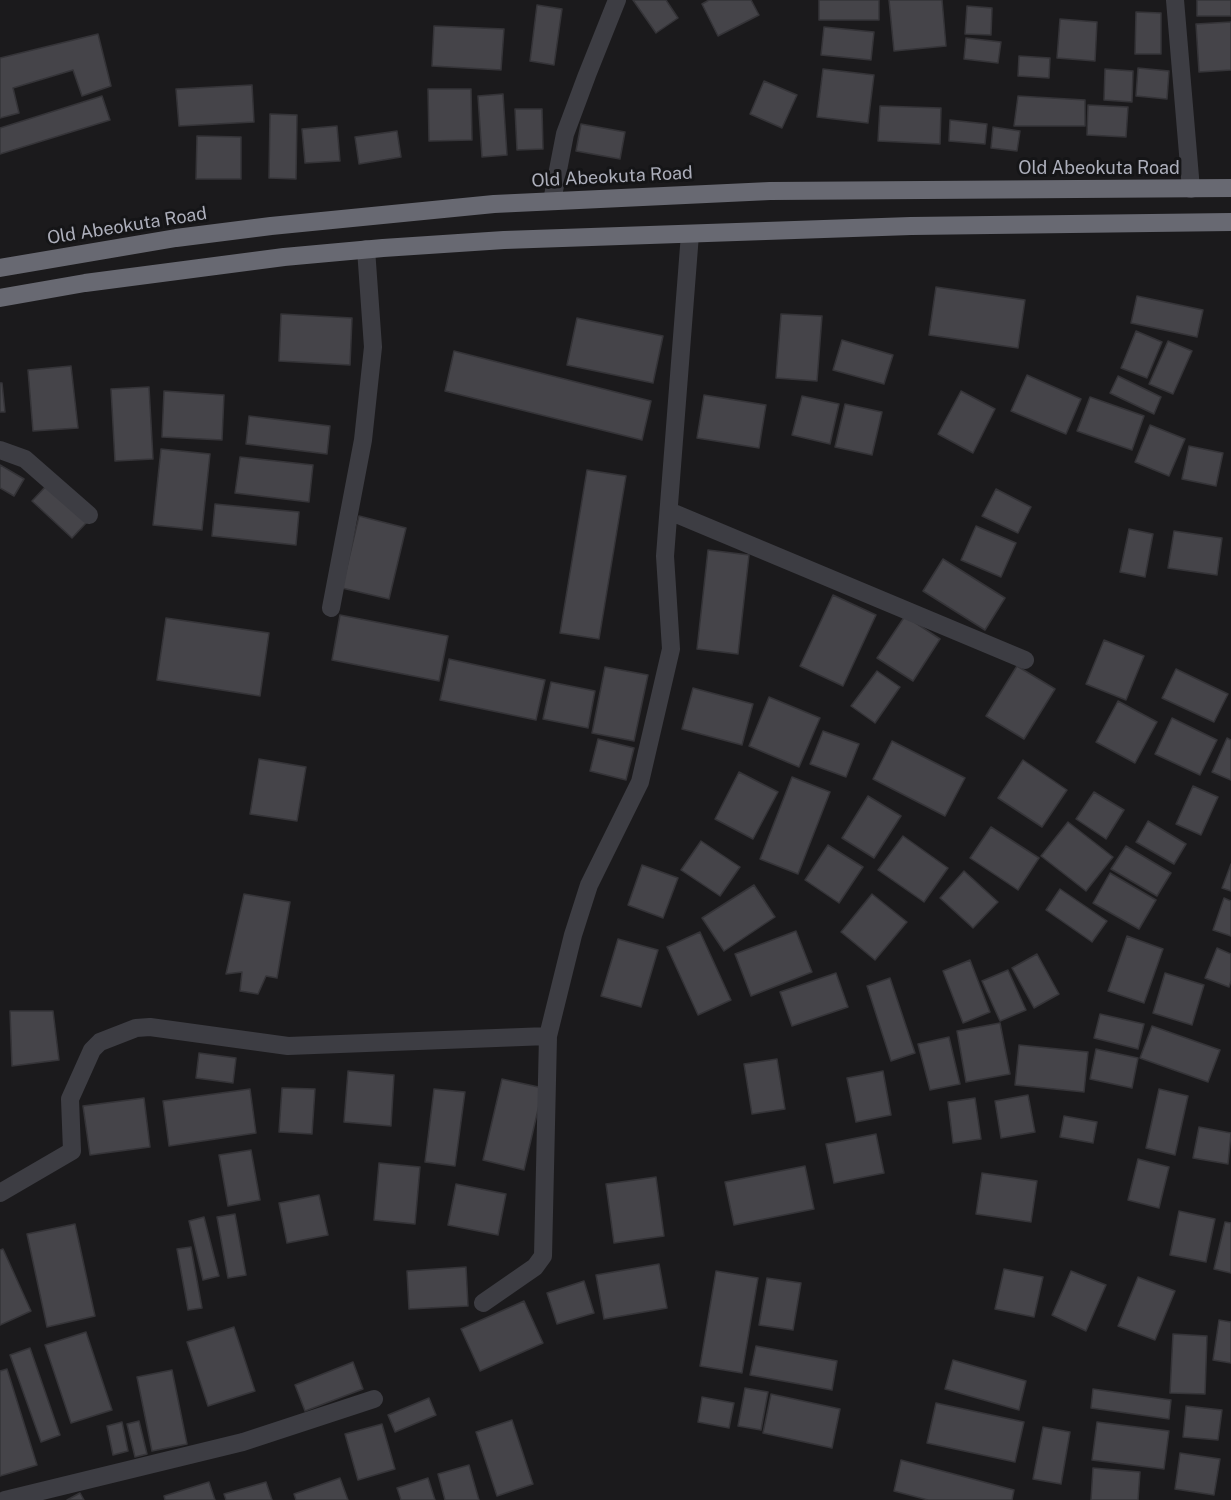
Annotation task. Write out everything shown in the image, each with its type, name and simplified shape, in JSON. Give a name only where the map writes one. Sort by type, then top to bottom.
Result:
[{"type":"highway","name":"Old Abeokuta Road","points":[[0,268],[176,238],[271,226],[494,204],[770,191],[1231,188]]},
{"type":"highway","points":[[0,298],[85,283],[182,270],[366,249],[504,240],[911,226],[1231,222]]},
{"type":"street","points":[[552,201],[565,135],[617,0]]},
{"type":"street","points":[[1175,0],[1191,189]]},
{"type":"street","points":[[483,1304],[535,1267],[543,1256],[548,1036],[573,935],[589,885],[640,782],[671,649],[665,556],[690,234]]},
{"type":"street","points":[[331,608],[363,440],[373,346],[366,249]]},
{"type":"street","points":[[0,450],[25,459],[89,515]]},
{"type":"street","points":[[669,511],[1025,660]]},
{"type":"street","points":[[0,1193],[72,1151],[70,1099],[92,1050],[100,1042],[136,1028],[150,1027],[288,1046],[548,1036]]},
{"type":"street","points":[[5,1500],[243,1442],[374,1399]]},
{"type":"building","points":[[633,0],[666,0],[678,18],[656,33]]},
{"type":"building","points":[[709,0],[751,0],[759,15],[718,36],[702,4]]},
{"type":"building","points":[[819,0],[879,0],[879,20],[819,20]]},
{"type":"building","points":[[889,0],[942,0],[946,46],[894,51]]},
{"type":"building","points":[[1197,0],[1231,0],[1231,16],[1197,16]]},
{"type":"building","points":[[537,5],[562,9],[554,65],[530,61]]},
{"type":"building","points":[[967,6],[992,8],[991,35],[965,34]]},
{"type":"building","points":[[1136,12],[1161,13],[1161,54],[1135,54]]},
{"type":"building","points":[[1060,19],[1097,22],[1095,61],[1057,58]]},
{"type":"building","points":[[1231,22],[1231,70],[1199,72],[1196,24]]},
{"type":"building","points":[[434,26],[504,29],[501,70],[432,66]]},
{"type":"building","points":[[824,27],[874,32],[871,60],[821,55]]},
{"type":"building","points":[[98,34],[111,86],[82,96],[73,70],[13,88],[19,113],[0,118],[0,58]]},
{"type":"building","points":[[966,38],[1001,42],[998,63],[964,59]]},
{"type":"building","points":[[1019,56],[1050,58],[1049,78],[1018,76]]},
{"type":"building","points":[[1138,68],[1169,71],[1167,99],[1136,96]]},
{"type":"building","points":[[823,69],[874,75],[868,123],[817,117]]},
{"type":"building","points":[[1105,69],[1133,71],[1132,102],[1104,100]]},
{"type":"building","points":[[764,81],[797,95],[782,128],[750,114]]},
{"type":"building","points":[[252,85],[254,122],[179,126],[176,89]]},
{"type":"building","points":[[428,89],[471,89],[472,140],[429,141]]},
{"type":"building","points":[[503,94],[507,155],[482,157],[478,96]]},
{"type":"building","points":[[102,96],[110,120],[0,154],[0,128]]},
{"type":"building","points":[[1018,96],[1085,100],[1085,126],[1014,126]]},
{"type":"building","points":[[1088,105],[1128,107],[1126,137],[1087,135]]},
{"type":"building","points":[[880,106],[941,108],[940,144],[878,141]]},
{"type":"building","points":[[515,109],[542,109],[543,149],[517,150]]},
{"type":"building","points":[[270,114],[297,115],[296,179],[269,178]]},
{"type":"building","points":[[950,120],[987,124],[985,144],[949,141]]},
{"type":"building","points":[[581,124],[625,132],[620,159],[576,151]]},
{"type":"building","points":[[337,126],[340,161],[305,163],[302,129]]},
{"type":"building","points":[[993,127],[1020,131],[1017,151],[991,148]]},
{"type":"building","points":[[397,131],[401,157],[359,164],[355,137]]},
{"type":"building","points":[[197,136],[241,137],[241,179],[196,179]]},
{"type":"building","points":[[936,287],[1025,300],[1018,348],[929,335]]},
{"type":"building","points":[[1137,296],[1203,310],[1197,337],[1131,323]]},
{"type":"building","points":[[281,314],[352,318],[350,365],[279,361]]},
{"type":"building","points":[[781,314],[822,316],[817,381],[776,378]]},
{"type":"building","points":[[577,318],[663,336],[653,383],[567,365]]},
{"type":"building","points":[[1136,331],[1162,342],[1147,378],[1121,368]]},
{"type":"building","points":[[842,340],[893,355],[884,384],[833,370]]},
{"type":"building","points":[[1168,341],[1192,351],[1173,394],[1149,384]]},
{"type":"building","points":[[454,351],[651,401],[642,440],[445,391]]},
{"type":"building","points":[[71,366],[78,428],[33,431],[28,370]]},
{"type":"building","points":[[1027,375],[1081,399],[1066,434],[1011,411]]},
{"type":"building","points":[[1118,376],[1161,397],[1154,414],[1110,393]]},
{"type":"building","points":[[0,383],[2,383],[5,412],[0,412]]},
{"type":"building","points":[[149,387],[153,459],[115,461],[111,389]]},
{"type":"building","points":[[164,391],[224,395],[222,440],[162,437]]},
{"type":"building","points":[[961,391],[995,409],[973,453],[938,434]]},
{"type":"building","points":[[704,395],[766,405],[759,448],[697,438]]},
{"type":"building","points":[[802,396],[839,404],[830,444],[792,435]]},
{"type":"building","points":[[1090,397],[1144,416],[1132,450],[1077,431]]},
{"type":"building","points":[[845,404],[882,412],[872,455],[835,447]]},
{"type":"building","points":[[249,416],[330,426],[327,454],[246,444]]},
{"type":"building","points":[[1150,425],[1185,439],[1169,476],[1135,462]]},
{"type":"building","points":[[1189,446],[1223,453],[1216,486],[1182,479]]},
{"type":"building","points":[[161,449],[210,454],[202,530],[153,525]]},
{"type":"building","points":[[240,457],[313,465],[309,502],[235,493]]},
{"type":"building","points":[[0,465],[24,479],[14,496],[0,488]]},
{"type":"building","points":[[587,470],[626,476],[599,639],[560,633]]},
{"type":"building","points":[[47,485],[87,522],[72,538],[32,501]]},
{"type":"building","points":[[996,489],[1031,507],[1018,533],[982,516]]},
{"type":"building","points":[[215,504],[299,512],[296,545],[212,536]]},
{"type":"building","points":[[359,516],[406,528],[389,599],[342,588]]},
{"type":"building","points":[[976,526],[1016,543],[1001,577],[961,560]]},
{"type":"building","points":[[1129,529],[1153,534],[1145,577],[1120,572]]},
{"type":"building","points":[[1174,531],[1222,538],[1217,575],[1168,568]]},
{"type":"building","points":[[708,550],[749,555],[738,654],[697,649]]},
{"type":"building","points":[[943,559],[1005,598],[985,630],[923,591]]},
{"type":"building","points":[[833,595],[876,615],[843,686],[800,666]]},
{"type":"building","points":[[340,615],[448,636],[439,681],[332,660]]},
{"type":"building","points":[[905,616],[940,639],[913,681],[877,658]]},
{"type":"building","points":[[166,618],[269,633],[260,696],[157,680]]},
{"type":"building","points":[[1104,640],[1144,656],[1126,700],[1086,684]]},
{"type":"building","points":[[449,659],[545,680],[536,720],[440,700]]},
{"type":"building","points":[[1017,666],[1055,689],[1024,739],[986,716]]},
{"type":"building","points":[[605,667],[648,675],[634,741],[592,733]]},
{"type":"building","points":[[1176,669],[1228,694],[1214,722],[1162,698]]},
{"type":"building","points":[[877,671],[900,687],[875,723],[851,706]]},
{"type":"building","points":[[551,682],[595,691],[588,728],[543,719]]},
{"type":"building","points":[[693,688],[753,704],[742,745],[682,729]]},
{"type":"building","points":[[769,697],[820,718],[799,767],[749,746]]},
{"type":"building","points":[[1118,701],[1157,722],[1135,763],[1096,742]]},
{"type":"building","points":[[1172,718],[1217,740],[1200,775],[1155,754]]},
{"type":"building","points":[[823,731],[859,744],[846,777],[810,764]]},
{"type":"building","points":[[1227,738],[1231,740],[1231,780],[1212,772]]},
{"type":"building","points":[[598,739],[634,748],[626,780],[590,771]]},
{"type":"building","points":[[892,741],[965,778],[945,816],[873,779]]},
{"type":"building","points":[[259,759],[306,767],[297,821],[250,814]]},
{"type":"building","points":[[1023,760],[1067,790],[1042,827],[998,798]]},
{"type":"building","points":[[739,772],[778,792],[753,839],[715,819]]},
{"type":"building","points":[[792,777],[830,792],[798,874],[760,859]]},
{"type":"building","points":[[1193,786],[1218,797],[1201,835],[1176,824]]},
{"type":"building","points":[[1094,792],[1124,810],[1106,839],[1076,819]]},
{"type":"building","points":[[868,796],[901,816],[874,858],[842,838]]},
{"type":"building","points":[[1148,821],[1186,844],[1174,864],[1136,842]]},
{"type":"building","points":[[1068,822],[1113,857],[1086,891],[1041,856]]},
{"type":"building","points":[[991,827],[1039,858],[1018,890],[970,858]]},
{"type":"building","points":[[903,836],[948,868],[924,902],[878,870]]},
{"type":"building","points":[[701,841],[740,867],[720,896],[681,870]]},
{"type":"building","points":[[828,845],[863,867],[839,903],[805,880]]},
{"type":"building","points":[[1126,846],[1171,873],[1157,896],[1111,869]]},
{"type":"building","points":[[1231,864],[1231,891],[1222,888]]},
{"type":"building","points":[[642,865],[678,878],[663,918],[628,905]]},
{"type":"building","points":[[964,871],[998,902],[973,928],[940,898]]},
{"type":"building","points":[[1110,873],[1156,900],[1139,929],[1093,903]]},
{"type":"building","points":[[754,885],[775,917],[724,951],[702,918]]},
{"type":"building","points":[[1060,889],[1107,921],[1092,942],[1046,910]]},
{"type":"building","points":[[244,894],[290,902],[277,978],[266,976],[258,994],[240,991],[242,972],[226,974]]},
{"type":"building","points":[[872,894],[907,922],[875,960],[841,932]]},
{"type":"building","points":[[1224,898],[1231,901],[1231,936],[1213,930]]},
{"type":"building","points":[[796,931],[812,972],[751,996],[735,954]]},
{"type":"building","points":[[700,932],[731,1000],[698,1015],[667,947]]},
{"type":"building","points":[[1127,936],[1163,949],[1144,1003],[1108,991]]},
{"type":"building","points":[[618,939],[658,950],[641,1007],[601,996]]},
{"type":"building","points":[[1217,948],[1231,954],[1229,987],[1205,978]]},
{"type":"building","points":[[1037,954],[1059,994],[1034,1008],[1012,968]]},
{"type":"building","points":[[970,960],[990,1012],[963,1023],[943,971]]},
{"type":"building","points":[[1008,970],[1026,1010],[1000,1021],[982,981]]},
{"type":"building","points":[[836,973],[848,1007],[792,1026],[780,992]]},
{"type":"building","points":[[1165,973],[1204,985],[1192,1025],[1153,1013]]},
{"type":"building","points":[[890,978],[915,1053],[891,1061],[867,986]]},
{"type":"building","points":[[10,1011],[53,1011],[59,1060],[12,1066]]},
{"type":"building","points":[[1100,1014],[1144,1024],[1138,1049],[1094,1038]]},
{"type":"building","points":[[1000,1023],[1010,1074],[966,1082],[957,1031]]},
{"type":"building","points":[[1152,1026],[1220,1050],[1208,1082],[1140,1058]]},
{"type":"building","points":[[949,1037],[960,1084],[930,1090],[918,1044]]},
{"type":"building","points":[[1019,1045],[1088,1052],[1084,1092],[1015,1085]]},
{"type":"building","points":[[1096,1049],[1138,1058],[1132,1088],[1090,1079]]},
{"type":"building","points":[[199,1053],[236,1058],[233,1083],[196,1078]]},
{"type":"building","points":[[777,1059],[785,1109],[752,1114],[744,1064]]},
{"type":"building","points":[[348,1071],[394,1075],[391,1126],[344,1122]]},
{"type":"building","points":[[883,1071],[891,1115],[856,1122],[847,1078]]},
{"type":"building","points":[[502,1079],[543,1088],[524,1170],[483,1160]]},
{"type":"building","points":[[282,1088],[315,1089],[312,1134],[279,1132]]},
{"type":"building","points":[[250,1089],[256,1133],[169,1146],[163,1101]]},
{"type":"building","points":[[434,1089],[465,1092],[455,1166],[425,1162]]},
{"type":"building","points":[[1159,1089],[1188,1096],[1175,1155],[1146,1148]]},
{"type":"building","points":[[1028,1095],[1035,1132],[1001,1138],[995,1101]]},
{"type":"building","points":[[144,1098],[150,1147],[90,1155],[83,1106]]},
{"type":"building","points":[[975,1098],[981,1139],[953,1143],[948,1102]]},
{"type":"building","points":[[1064,1116],[1097,1122],[1093,1143],[1060,1137]]},
{"type":"building","points":[[1199,1127],[1231,1133],[1228,1164],[1193,1158]]},
{"type":"building","points":[[876,1134],[884,1173],[834,1183],[826,1144]]},
{"type":"building","points":[[251,1150],[260,1200],[228,1206],[219,1155]]},
{"type":"building","points":[[1138,1159],[1169,1167],[1159,1208],[1128,1200]]},
{"type":"building","points":[[379,1163],[420,1167],[415,1224],[374,1220]]},
{"type":"building","points":[[805,1166],[814,1209],[734,1225],[725,1182]]},
{"type":"building","points":[[982,1173],[1037,1181],[1031,1222],[976,1214]]},
{"type":"building","points":[[656,1177],[664,1236],[614,1243],[606,1184]]},
{"type":"building","points":[[456,1184],[506,1194],[498,1235],[448,1225]]},
{"type":"building","points":[[319,1195],[328,1235],[287,1243],[279,1203]]},
{"type":"building","points":[[1179,1211],[1215,1219],[1206,1262],[1170,1255]]},
{"type":"building","points":[[235,1214],[246,1275],[228,1278],[217,1217]]},
{"type":"building","points":[[204,1217],[219,1276],[203,1280],[189,1221]]},
{"type":"building","points":[[1225,1222],[1231,1223],[1231,1273],[1214,1269]]},
{"type":"building","points":[[75,1224],[95,1316],[47,1327],[27,1234]]},
{"type":"building","points":[[191,1247],[202,1308],[188,1310],[177,1249]]},
{"type":"building","points":[[3,1249],[31,1311],[0,1325],[0,1250]]},
{"type":"building","points":[[659,1264],[667,1308],[604,1319],[596,1275]]},
{"type":"building","points":[[466,1267],[468,1306],[409,1309],[407,1271]]},
{"type":"building","points":[[1004,1269],[1043,1277],[1034,1317],[995,1309]]},
{"type":"building","points":[[716,1271],[758,1278],[742,1373],[700,1366]]},
{"type":"building","points":[[1071,1271],[1106,1285],[1086,1331],[1052,1315]]},
{"type":"building","points":[[1138,1277],[1175,1291],[1155,1340],[1118,1326]]},
{"type":"building","points":[[767,1278],[801,1283],[793,1330],[759,1325]]},
{"type":"building","points":[[584,1281],[594,1313],[557,1324],[547,1293]]},
{"type":"building","points":[[524,1301],[543,1343],[480,1371],[461,1329]]},
{"type":"building","points":[[1219,1320],[1231,1322],[1231,1363],[1213,1360]]},
{"type":"building","points":[[234,1327],[255,1391],[208,1406],[187,1342]]},
{"type":"building","points":[[86,1332],[112,1410],[71,1423],[45,1345]]},
{"type":"building","points":[[1173,1334],[1207,1336],[1205,1394],[1170,1393]]},
{"type":"building","points":[[756,1346],[837,1361],[832,1390],[750,1375]]},
{"type":"building","points":[[30,1348],[60,1435],[41,1442],[10,1355]]},
{"type":"building","points":[[953,1360],[1026,1381],[1019,1410],[945,1389]]},
{"type":"building","points":[[353,1362],[363,1389],[305,1411],[295,1385]]},
{"type":"building","points":[[7,1369],[37,1465],[0,1476],[0,1371]]},
{"type":"building","points":[[172,1370],[187,1444],[152,1451],[137,1377]]},
{"type":"building","points":[[745,1388],[768,1392],[761,1430],[738,1426]]},
{"type":"building","points":[[1093,1389],[1171,1400],[1169,1419],[1091,1408]]},
{"type":"building","points":[[771,1394],[840,1409],[832,1448],[763,1433]]},
{"type":"building","points":[[702,1397],[734,1403],[729,1428],[698,1422]]},
{"type":"building","points":[[429,1398],[436,1415],[395,1432],[388,1415]]},
{"type":"building","points":[[936,1403],[1024,1422],[1015,1462],[927,1443]]},
{"type":"building","points":[[1186,1406],[1222,1410],[1218,1440],[1183,1437]]},
{"type":"building","points":[[512,1420],[533,1484],[497,1496],[476,1432]]},
{"type":"building","points":[[139,1421],[147,1454],[135,1457],[127,1424]]},
{"type":"building","points":[[122,1422],[128,1451],[113,1455],[107,1426]]},
{"type":"building","points":[[1097,1422],[1169,1431],[1164,1469],[1092,1460]]},
{"type":"building","points":[[382,1424],[395,1469],[358,1480],[345,1434]]},
{"type":"building","points":[[1043,1427],[1070,1432],[1061,1484],[1033,1479]]},
{"type":"building","points":[[1180,1453],[1220,1459],[1214,1495],[1175,1489]]},
{"type":"building","points":[[901,1460],[1014,1490],[1012,1500],[928,1500],[894,1491]]},
{"type":"building","points":[[469,1465],[479,1500],[445,1500],[438,1474]]},
{"type":"building","points":[[1093,1468],[1140,1472],[1138,1500],[1091,1500]]},
{"type":"building","points":[[340,1478],[348,1500],[296,1500],[294,1494]]},
{"type":"building","points":[[428,1478],[435,1500],[401,1500],[397,1488]]},
{"type":"building","points":[[209,1482],[215,1500],[165,1500],[164,1496]]},
{"type":"building","points":[[266,1482],[272,1500],[226,1500],[224,1494]]},
{"type":"building","points":[[80,1493],[84,1500],[67,1500]]}]
